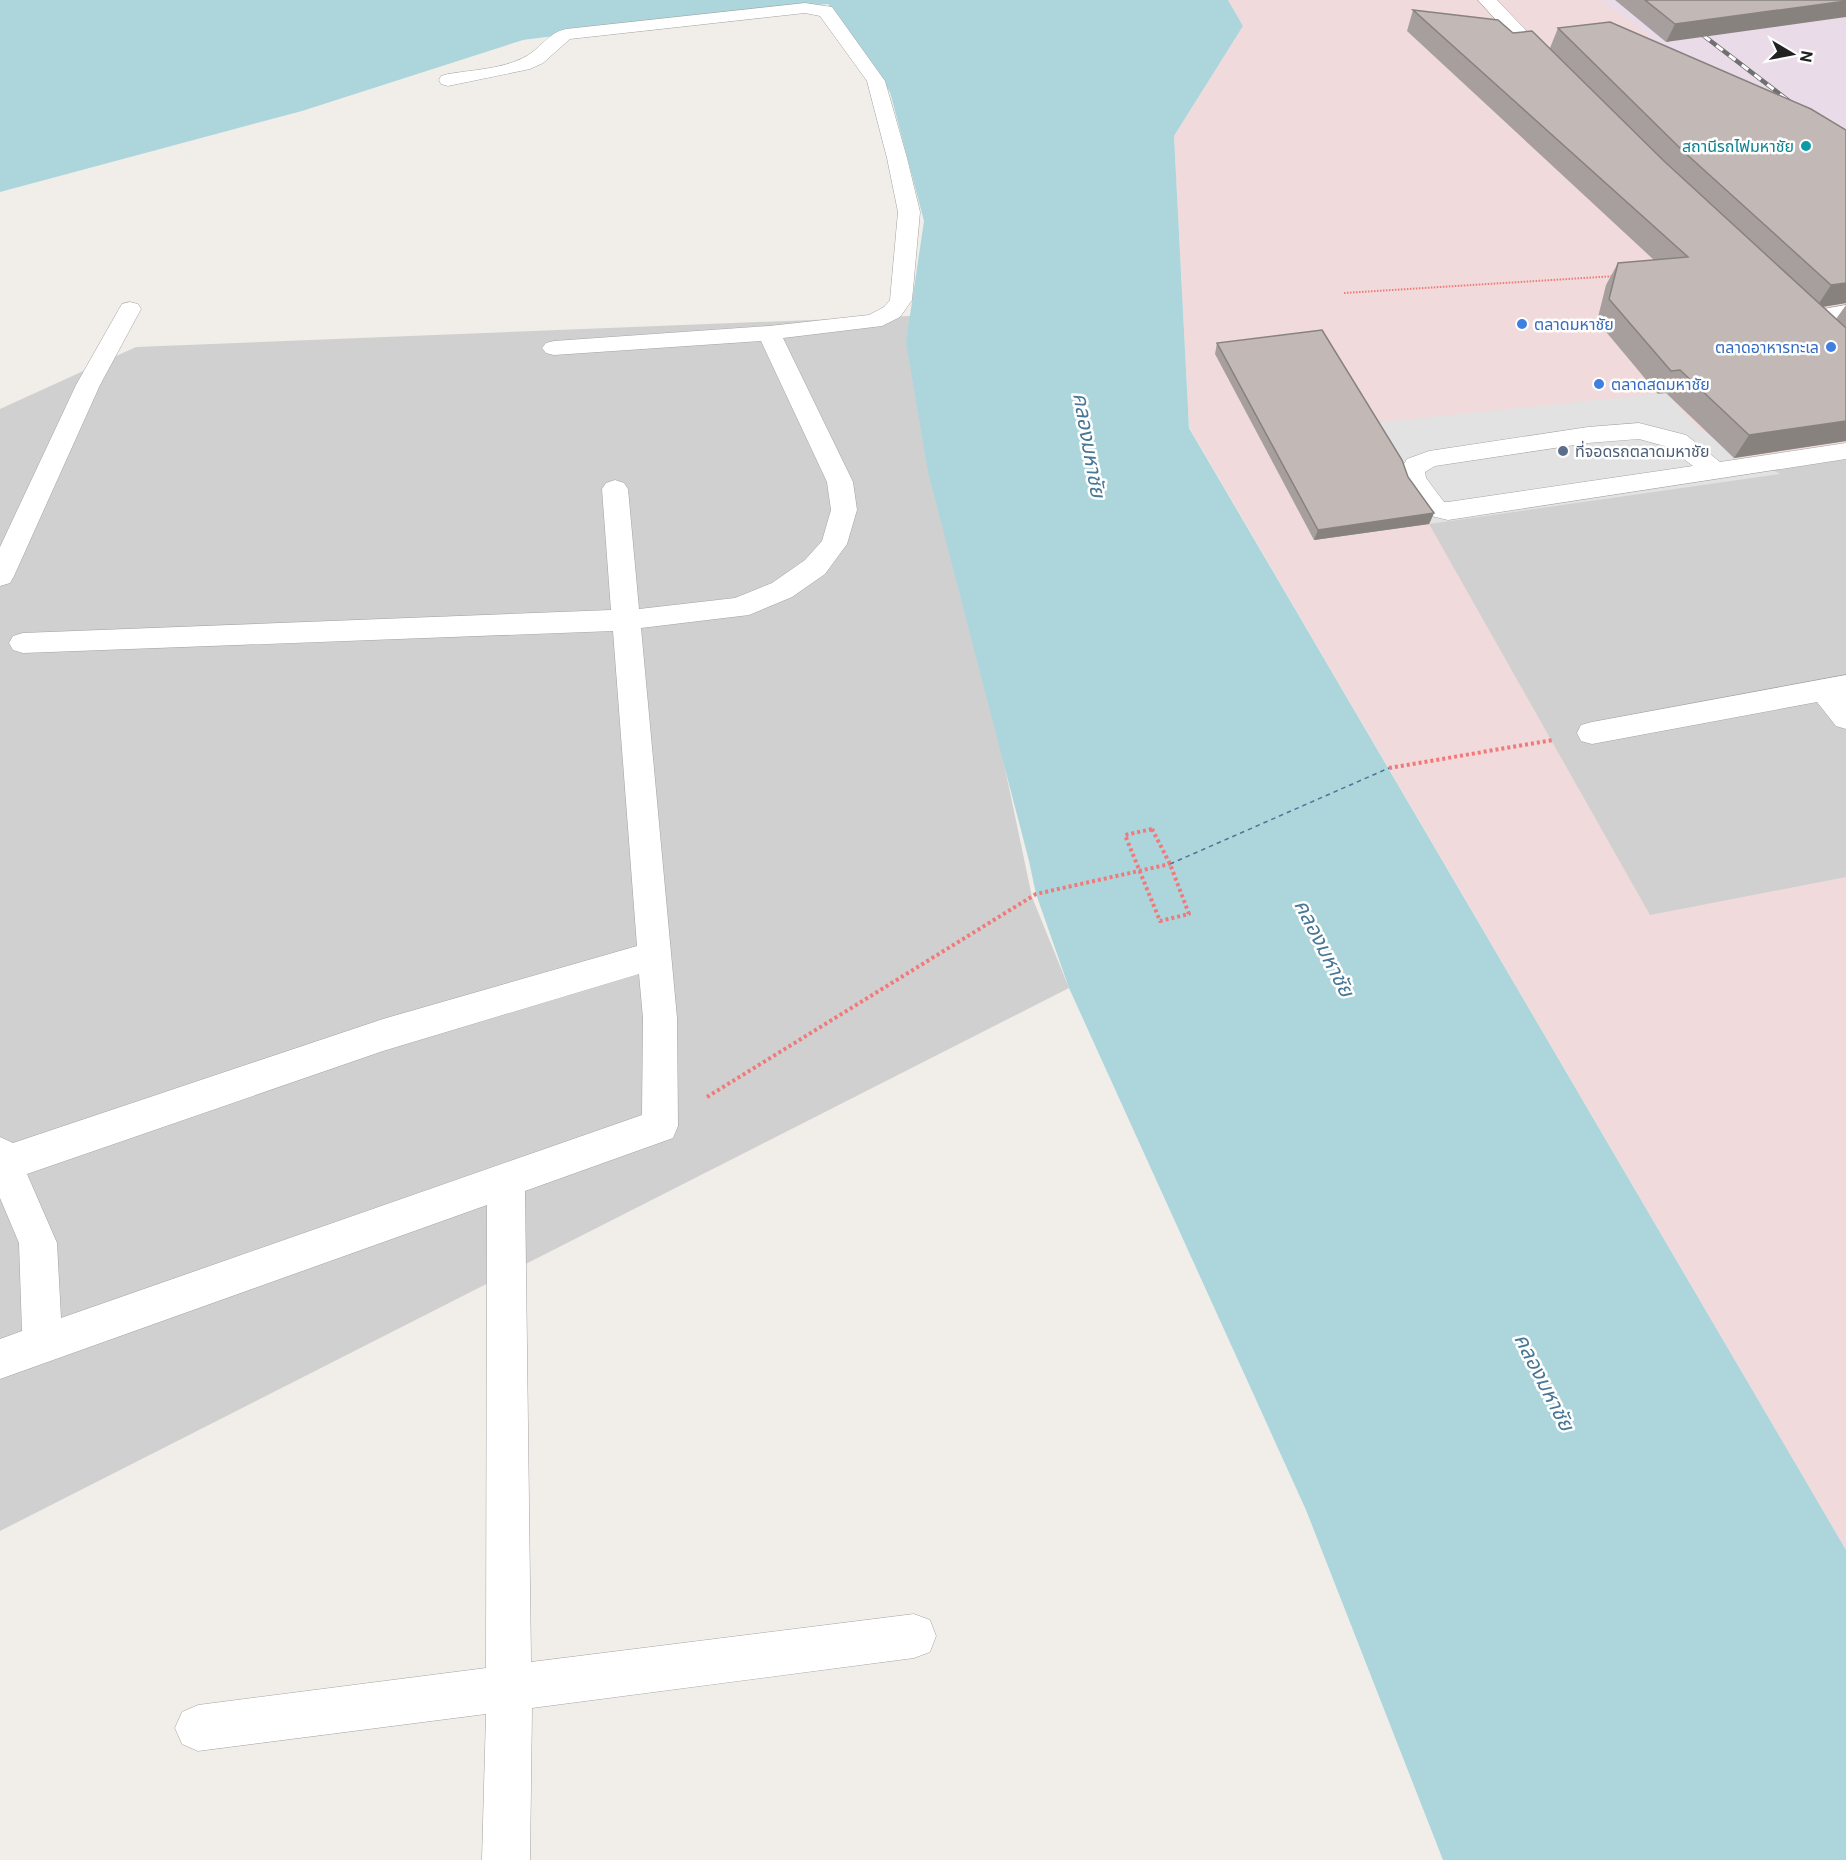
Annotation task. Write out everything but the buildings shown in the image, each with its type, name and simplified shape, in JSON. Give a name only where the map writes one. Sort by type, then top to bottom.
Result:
[{"type":"street","points":[[1487,0],[1559,76]]},
{"type":"street","points":[[448,80],[528,64],[540,57],[555,37],[566,34],[805,8],[826,10],[876,81],[909,212],[901,300],[892,312],[874,321],[769,333],[554,348]]},
{"type":"street","points":[[0,576],[88,385],[130,309]]},
{"type":"street","points":[[1828,334],[1803,311],[1846,312]]},
{"type":"street","points":[[23,643],[626,620],[739,608],[782,590],[803,577],[834,543],[844,510],[840,482],[769,333]]},
{"type":"street","points":[[1716,471],[1677,441],[1639,431],[1588,435],[1429,459],[1416,465],[1412,472],[1414,480],[1436,509],[1448,511],[1716,471],[1846,451]]},
{"type":"street","points":[[0,1359],[660,1126],[660,1018],[615,489]]},
{"type":"street","points":[[1592,733],[1834,688],[1846,718]]},
{"type":"street","points":[[42,1343],[38,1243],[2,1160],[383,1035],[655,955]]},
{"type":"street","points":[[506,1179],[509,1690],[506,1860]]},
{"type":"street","points":[[198,1728],[509,1690],[914,1636]]},
{"type":"path","points":[[1344,293],[1625,276]]},
{"type":"path","points":[[1389,768],[1592,733]]},
{"type":"path","points":[[1152,829],[1170,864],[1190,914],[1160,921],[1125,835],[1152,829]]},
{"type":"path","points":[[660,1126],[1036,894],[1170,864]]},
{"type":"shaded area","points":[[1228,0],[1846,0],[1846,1550],[1189,427],[1174,136],[1243,26]]},
{"type":"shaded area","points":[[1601,0],[1846,0],[1846,185],[1749,109]]},
{"type":"shaded area","points":[[910,316],[1032,897],[1069,988],[0,1531],[0,409],[136,347]]},
{"type":"shaded area","name":"ที่จอดรถตลาดมหาชัย","points":[[1666,393],[1697,428],[1780,474],[1429,524],[1372,423]]},
{"type":"shaded area","points":[[1846,451],[1846,877],[1650,915],[1429,524],[1448,511]]},
{"type":"water","name":"คลองมหาชัย","points":[[0,0],[1228,0],[1243,26],[1174,136],[1189,428],[1846,1550],[1846,1860],[1443,1860],[1306,1510],[1069,988],[1036,894],[928,472],[906,342],[924,221],[890,92],[828,4],[714,15],[523,40],[302,111],[0,192]]},
{"type":"ferry route","points":[[1170,864],[1389,768]]},
{"type":"railway","points":[[1691,26],[1798,108]]},
{"type":"place","name":"สถานีรถไฟมหาชัย","points":[[1806,146]]},
{"type":"place","name":"ตลาดมหาชัย","points":[[1522,324]]},
{"type":"place","name":"ตลาดอาหารทะเล","points":[[1831,347]]},
{"type":"place","name":"ตลาดสดมหาชัย","points":[[1599,384]]},
{"type":"place","name":"ที่จอดรถตลาดมหาชัย","points":[[1563,451]]}]
